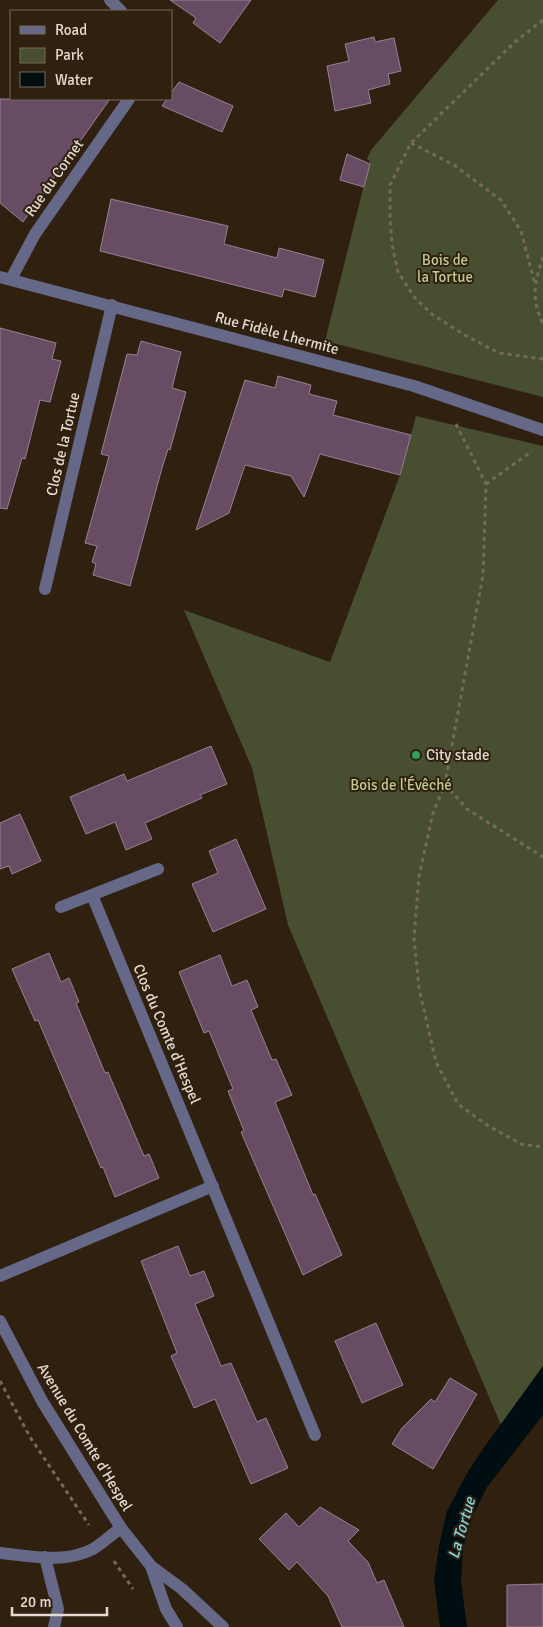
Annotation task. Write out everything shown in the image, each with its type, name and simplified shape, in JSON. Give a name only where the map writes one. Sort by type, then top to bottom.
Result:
[{"type":"street","points":[[110,0],[121,10]]},
{"type":"street","name":"Rue du Cornet","points":[[6,278],[128,100]]},
{"type":"street","name":"Rue Fidèle Lhermite","points":[[6,278],[442,394],[543,430]]},
{"type":"street","name":"Clos de la Tortue","points":[[45,589],[112,305]]},
{"type":"street","points":[[60,907],[158,869]]},
{"type":"street","name":"Clos du Comte d'Hespel","points":[[92,895],[315,1435]]},
{"type":"street","points":[[0,1276],[213,1186]]},
{"type":"street","name":"Avenue du Comte d'Hespel","points":[[0,1321],[42,1402],[121,1528],[151,1566],[182,1589],[223,1627]]},
{"type":"street","points":[[0,1552],[59,1558],[74,1556],[93,1548],[121,1528]]},
{"type":"street","points":[[45,1557],[58,1609],[54,1627]]},
{"type":"street","name":"Avenue du Comte d'Hespel","points":[[151,1566],[166,1609],[177,1627]]},
{"type":"path","points":[[543,20],[515,42],[412,143],[390,185],[392,245],[398,272],[415,298],[433,315],[468,337],[499,353],[543,358]]},
{"type":"path","points":[[412,143],[454,166],[501,200],[521,231],[535,284],[536,309],[543,324]]},
{"type":"path","points":[[535,284],[543,257]]},
{"type":"path","points":[[442,394],[486,484],[483,575],[445,784],[433,813],[419,876],[414,938],[419,988],[436,1062],[458,1104],[487,1125],[520,1144],[543,1147]]},
{"type":"path","points":[[486,484],[536,448]]},
{"type":"path","points":[[445,784],[468,809],[543,857]]},
{"type":"path","points":[[0,1381],[30,1437],[137,1596]]},
{"type":"green space","name":"Bois de la Tortue","points":[[498,0],[543,0],[543,397],[325,341],[370,161],[367,159],[371,150]]},
{"type":"green space","name":"Bois de l'Évêché","points":[[416,416],[543,446],[543,1366],[501,1425],[288,925],[252,768],[184,610],[330,662],[400,475]]},
{"type":"water","name":"La Tortue","points":[[543,1366],[543,1415],[487,1487],[473,1515],[463,1548],[461,1581],[467,1627],[440,1627],[434,1580],[447,1511],[469,1470]]},
{"type":"building","points":[[170,0],[251,0],[220,43],[193,23],[196,18]]},
{"type":"building","points":[[374,37],[375,42],[394,38],[401,71],[388,74],[390,84],[368,90],[371,103],[335,111],[327,66],[349,61],[345,44]]},
{"type":"building","points":[[179,82],[233,106],[222,132],[162,106],[166,100],[172,100],[172,92]]},
{"type":"building","points":[[0,99],[109,100],[23,222],[0,203]]},
{"type":"building","points":[[347,154],[370,164],[364,187],[340,180]]},
{"type":"building","points":[[111,199],[228,226],[224,244],[277,258],[279,248],[324,260],[315,297],[284,289],[282,297],[100,251]]},
{"type":"building","points":[[0,328],[56,343],[52,359],[61,361],[50,402],[40,400],[25,459],[22,458],[7,509],[0,508]]},
{"type":"building","points":[[141,341],[181,352],[172,388],[186,392],[170,450],[168,449],[162,468],[130,586],[93,575],[96,564],[92,562],[97,546],[85,543],[109,456],[101,454],[127,354],[137,355]]},
{"type":"building","points":[[278,376],[311,385],[309,394],[337,401],[333,415],[411,435],[400,475],[320,454],[304,497],[291,476],[245,465],[229,513],[196,530],[245,380],[275,388]]},
{"type":"building","points":[[211,746],[227,784],[200,795],[202,798],[145,823],[152,839],[126,850],[115,822],[86,834],[70,797],[124,774],[127,781]]},
{"type":"building","points":[[20,814],[41,861],[12,874],[9,866],[0,869],[0,823]]},
{"type":"building","points":[[236,839],[266,909],[213,932],[192,884],[218,873],[209,851]]},
{"type":"building","points":[[49,953],[61,982],[69,978],[79,1002],[76,1003],[105,1073],[108,1072],[144,1156],[149,1154],[159,1178],[115,1197],[38,1020],[35,1021],[12,969]]},
{"type":"building","points":[[220,955],[232,986],[247,980],[258,1007],[251,1010],[272,1060],[276,1059],[292,1095],[275,1102],[313,1195],[315,1194],[342,1255],[303,1275],[241,1132],[244,1131],[228,1091],[233,1089],[209,1031],[204,1033],[179,972]]},
{"type":"building","points":[[178,1246],[190,1276],[204,1271],[214,1296],[195,1304],[221,1366],[231,1363],[257,1422],[266,1418],[288,1468],[251,1484],[215,1399],[194,1408],[171,1356],[177,1353],[141,1261]]},
{"type":"building","points":[[376,1323],[403,1385],[362,1403],[335,1341]]},
{"type":"building","points":[[450,1378],[477,1394],[433,1469],[392,1444],[402,1428],[431,1399],[435,1402]]},
{"type":"building","points":[[320,1507],[359,1530],[348,1541],[368,1562],[377,1583],[384,1580],[404,1627],[342,1627],[328,1596],[297,1562],[289,1570],[259,1539],[286,1513],[299,1527]]},
{"type":"building","points":[[543,1584],[543,1627],[507,1627],[507,1585]]},
{"type":"place","name":"City stade","points":[[416,755]]}]
